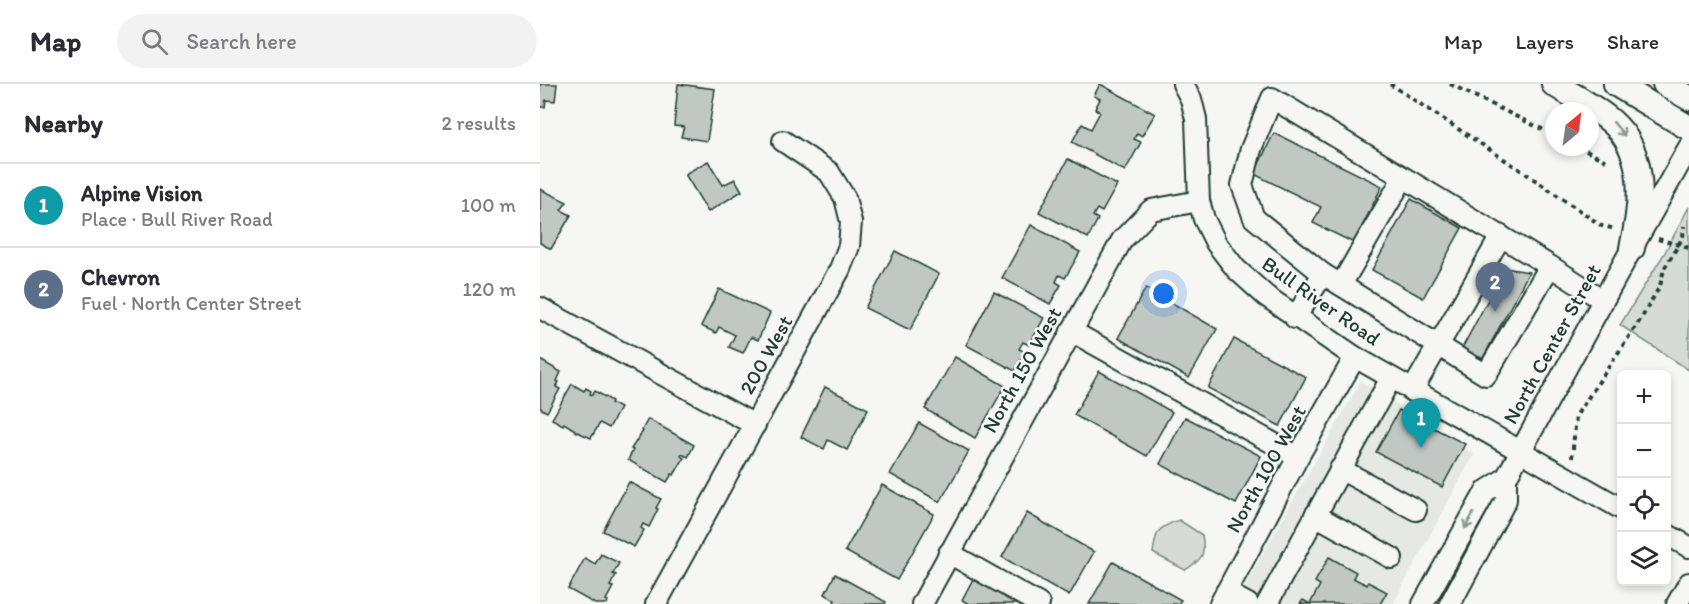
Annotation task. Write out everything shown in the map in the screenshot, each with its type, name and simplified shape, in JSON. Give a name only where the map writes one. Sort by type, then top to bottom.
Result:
[{"type":"main road","points":[[1554,84],[1613,122],[1631,146],[1636,158],[1640,184],[1636,239]]},
{"type":"main road","points":[[1616,84],[1689,128]]},
{"type":"main road","points":[[1665,84],[1689,98]]},
{"type":"street","name":"Bull River Road","points":[[1183,84],[1191,99],[1196,119],[1199,201],[1204,219],[1216,243],[1236,269],[1295,318],[1355,357],[1617,506]]},
{"type":"street","points":[[1550,266],[1486,375],[1323,274],[1254,218],[1242,185],[1251,149],[1272,98],[1501,236],[1550,266],[1603,300]]},
{"type":"street","name":"200 West","points":[[656,604],[840,269],[849,246],[851,222],[845,198],[829,172],[783,141]]},
{"type":"street","name":"North Center Street","points":[[1450,604],[1506,500],[1506,478],[1520,451],[1689,147]]},
{"type":"street","points":[[1341,285],[1403,178]]},
{"type":"street","name":"North 150 West","points":[[922,604],[1122,240],[1151,210],[1199,201]]},
{"type":"street","points":[[1412,390],[1501,236]]},
{"type":"street","points":[[1295,318],[1323,274]]},
{"type":"street","points":[[540,308],[755,425]]},
{"type":"street","points":[[1071,330],[1298,457]]},
{"type":"street","name":"North 100 West","points":[[1223,598],[1298,457],[1355,357]]},
{"type":"street","points":[[1267,604],[1391,378]]},
{"type":"street","points":[[1340,469],[1416,510]]},
{"type":"street","name":"North Center Street","points":[[1423,604],[1486,491],[1506,478]]},
{"type":"street","points":[[1315,515],[1392,558]]},
{"type":"street","points":[[1671,537],[1689,547]]},
{"type":"street","points":[[949,553],[1039,604]]},
{"type":"street","points":[[1677,604],[1689,583]]},
{"type":"street","points":[[1223,598],[1248,604]]},
{"type":"path","points":[[1390,84],[1602,226],[1636,239],[1689,248]]},
{"type":"path","points":[[1450,84],[1545,131]]},
{"type":"path","points":[[1596,156],[1606,161]]},
{"type":"path","points":[[1572,458],[1576,416],[1660,286],[1664,269],[1683,237],[1684,226]]},
{"type":"shaded area","points":[[1689,207],[1689,370],[1620,325],[1664,254]]},
{"type":"shaded area","points":[[1361,381],[1474,454],[1393,604],[1234,604]]},
{"type":"shaded area","points":[[1179,520],[1202,535],[1203,542],[1203,552],[1199,560],[1185,570],[1153,553],[1159,531],[1166,525]]},
{"type":"building","points":[[540,84],[557,84],[555,101],[546,100],[545,107],[540,107]]},
{"type":"building","points":[[678,84],[715,89],[707,141],[681,137],[684,127],[674,126]]},
{"type":"building","points":[[1100,84],[1155,114],[1142,136],[1137,133],[1134,139],[1141,142],[1125,171],[1072,142],[1082,124],[1091,129],[1100,112],[1095,109],[1100,99],[1094,96]]},
{"type":"building","points":[[1274,133],[1382,186],[1354,243],[1313,223],[1321,207],[1254,174]]},
{"type":"building","points":[[1068,159],[1117,185],[1102,212],[1097,209],[1093,216],[1098,219],[1088,238],[1039,212]]},
{"type":"building","points":[[708,161],[723,185],[735,179],[742,191],[708,212],[685,174]]},
{"type":"building","points":[[540,189],[567,202],[561,210],[571,215],[551,249],[540,243]]},
{"type":"building","points":[[1411,199],[1462,228],[1423,298],[1372,270]]},
{"type":"building","points":[[1031,225],[1080,252],[1065,278],[1059,275],[1056,282],[1061,285],[1050,304],[1002,278]]},
{"type":"building","points":[[895,251],[939,274],[910,330],[865,308]]},
{"type":"building","points":[[1505,268],[1529,272],[1483,358],[1460,352]]},
{"type":"building","points":[[1146,288],[1217,329],[1189,378],[1118,338]]},
{"type":"building","points":[[719,289],[770,313],[758,340],[751,337],[743,353],[729,347],[735,335],[719,327],[716,333],[701,326]]},
{"type":"building","points":[[994,292],[1044,318],[1029,345],[1023,342],[1019,349],[1025,352],[1015,371],[966,345]]},
{"type":"building","points":[[1234,339],[1306,377],[1280,426],[1208,388]]},
{"type":"building","points":[[955,357],[1005,386],[975,438],[925,409]]},
{"type":"building","points":[[540,360],[561,372],[556,387],[560,389],[547,412],[540,408]]},
{"type":"building","points":[[1099,371],[1172,412],[1147,456],[1074,415]]},
{"type":"building","points":[[572,384],[584,391],[586,388],[591,391],[592,395],[595,391],[620,408],[609,428],[600,423],[591,438],[552,419]]},
{"type":"building","points":[[825,387],[868,409],[847,450],[828,440],[824,449],[801,437]]},
{"type":"building","points":[[1399,410],[1465,444],[1442,487],[1376,452]]},
{"type":"building","points":[[1185,417],[1261,456],[1236,504],[1160,464]]},
{"type":"building","points":[[648,419],[694,445],[688,457],[682,454],[684,458],[667,482],[628,460],[633,450],[631,449]]},
{"type":"building","points":[[919,423],[969,451],[940,502],[890,474]]},
{"type":"building","points":[[629,482],[661,499],[649,527],[643,524],[641,528],[644,530],[634,547],[603,531]]},
{"type":"building","points":[[882,485],[934,514],[897,580],[845,551]]},
{"type":"building","points":[[1027,513],[1094,552],[1069,596],[1002,557]]},
{"type":"building","points":[[601,554],[619,563],[613,574],[616,575],[610,586],[613,587],[606,600],[607,604],[595,604],[568,589],[585,558],[595,564]]},
{"type":"building","points":[[1329,557],[1356,572],[1353,578],[1367,585],[1368,582],[1387,592],[1380,604],[1310,604],[1320,585],[1315,582]]},
{"type":"building","points":[[1113,562],[1181,600],[1178,604],[1089,604]]},
{"type":"building","points":[[835,574],[886,602],[885,604],[833,604],[835,600],[825,594]]},
{"type":"building","points":[[974,577],[1020,604],[969,604],[962,600]]},
{"type":"place","name":"Chevron","points":[[1495,312]]},
{"type":"place","name":"Alpine Vision","points":[[1421,448]]}]
